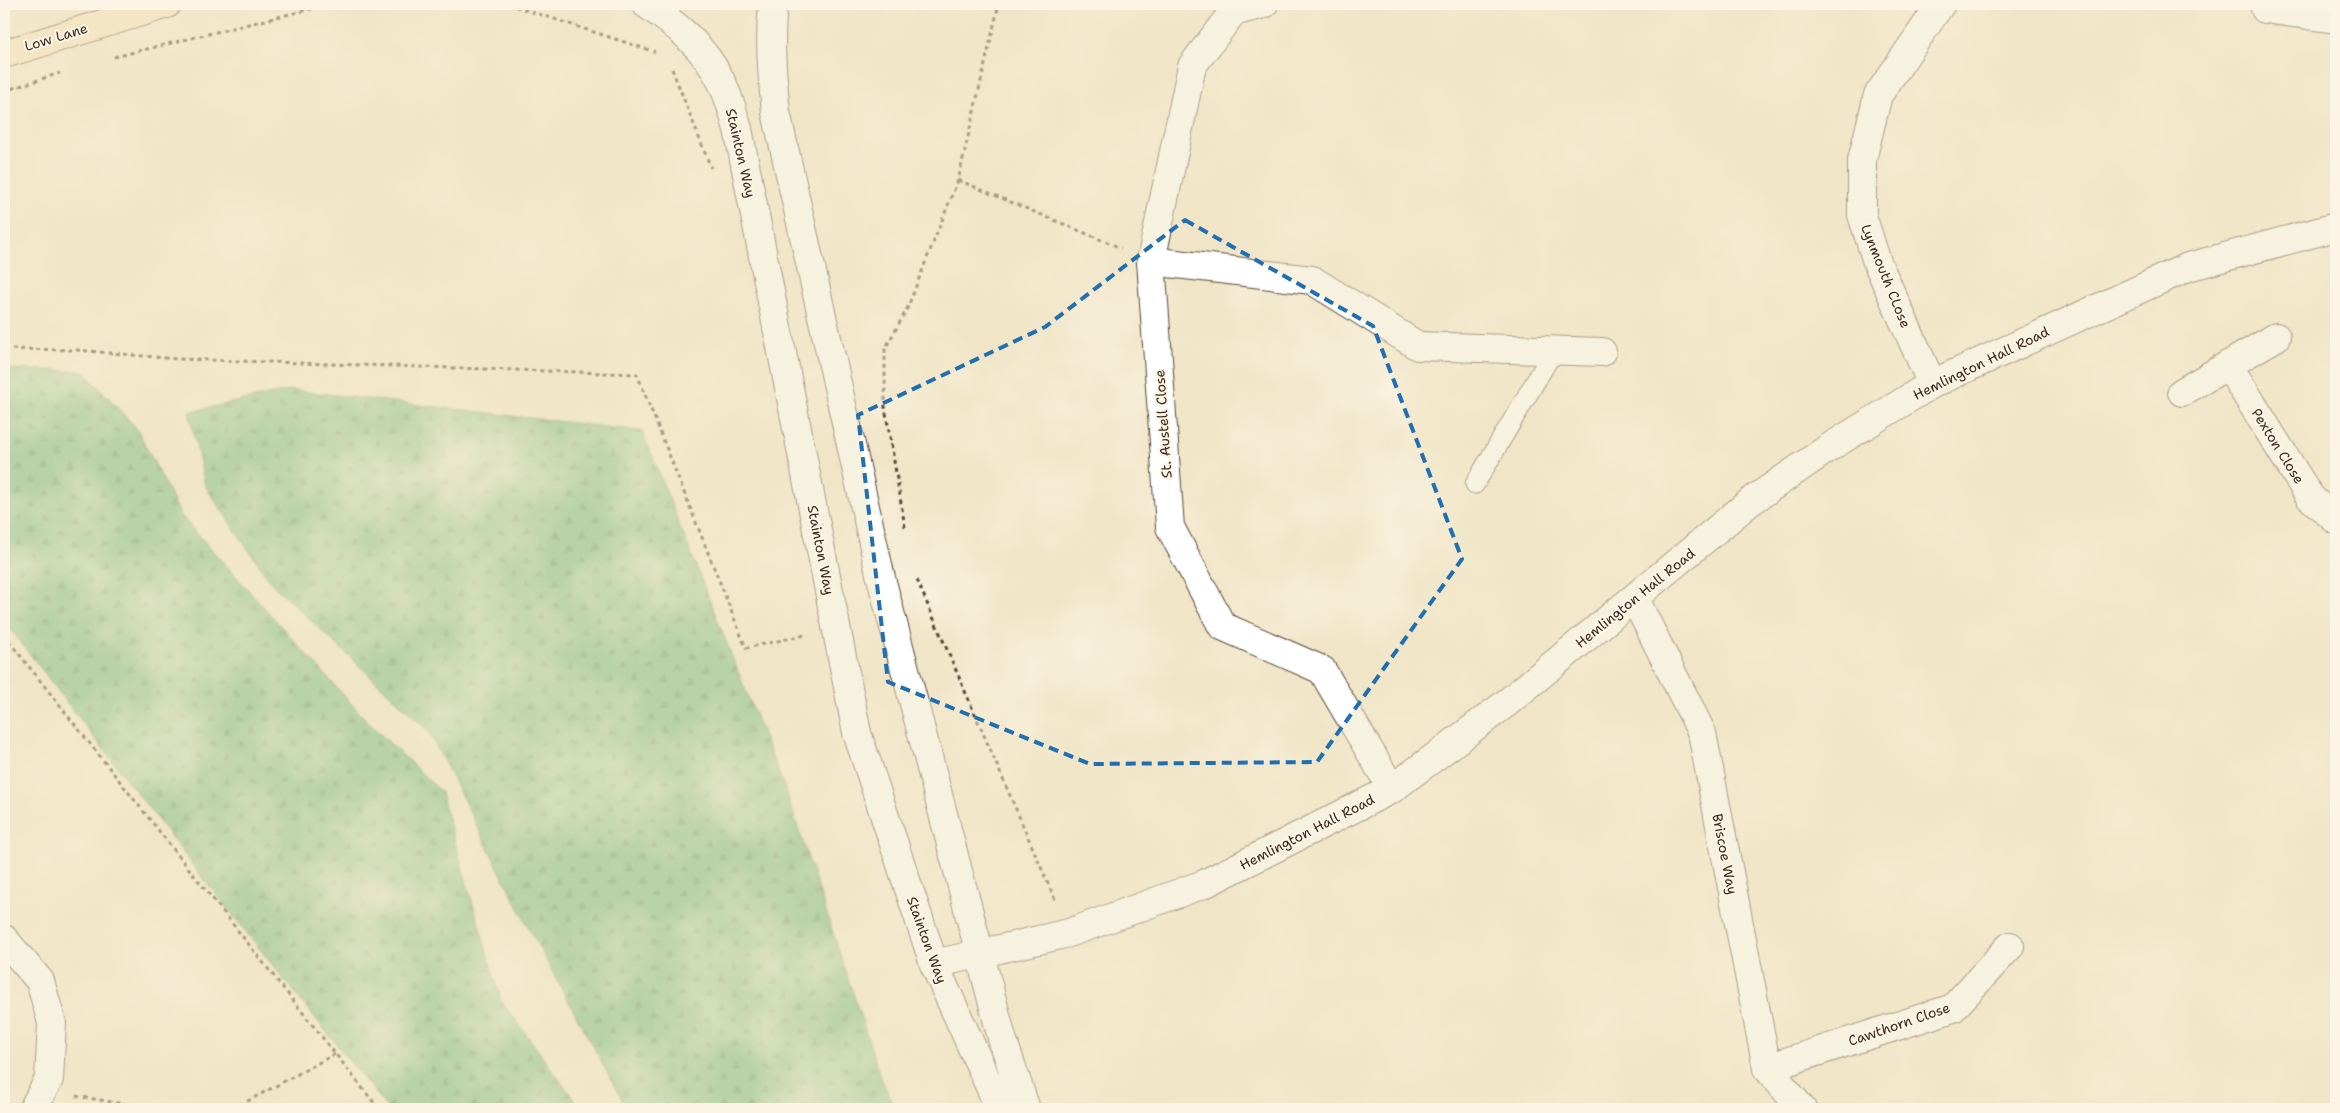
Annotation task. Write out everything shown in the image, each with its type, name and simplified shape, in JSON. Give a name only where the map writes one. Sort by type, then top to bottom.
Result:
[{"type":"main road","name":"Low Lane","points":[[4,54],[167,4]]},
{"type":"street","name":"Stainton Way","points":[[646,4],[674,23],[701,51],[721,81],[738,129],[857,733],[934,964],[1000,1109]]},
{"type":"street","points":[[774,4],[771,24],[776,112],[881,578],[981,952],[1002,1038],[1026,1109]]},
{"type":"street","name":"St. Austell Close","points":[[1264,4],[1233,12],[1192,66],[1151,261],[1170,527],[1222,626],[1322,670],[1392,790]]},
{"type":"street","name":"Lynmouth CLose","points":[[1932,384],[1877,262],[1862,215],[1862,160],[1878,95],[1941,4]]},
{"type":"street","points":[[2265,4],[2265,9],[2336,19]]},
{"type":"street","name":"Hemlington Hall Road","points":[[934,964],[1069,933],[1204,884],[1392,790],[1508,702],[1613,614],[1635,599],[1750,502],[1830,447],[1932,384],[2188,268],[2336,227]]},
{"type":"street","points":[[1151,261],[1312,280],[1418,346],[1602,352]]},
{"type":"street","points":[[2182,392],[2276,337]]},
{"type":"street","name":"Pexton Close","points":[[2228,365],[2310,497],[2336,520]]},
{"type":"street","name":"Briscoe Way","points":[[1635,599],[1702,733],[1767,1068],[1802,1109]]},
{"type":"street","points":[[4,939],[40,981],[52,1023],[49,1079],[38,1100]]},
{"type":"street","name":"Cawthorn Close","points":[[1767,1068],[1954,1008],[2010,946]]},
{"type":"lane","points":[[1475,484],[1554,350]]},
{"type":"path","points":[[107,58],[331,4]]},
{"type":"path","points":[[508,4],[658,53]]},
{"type":"path","points":[[906,531],[885,407],[885,349],[907,310],[958,180],[999,4]]},
{"type":"path","points":[[670,65],[711,170]]},
{"type":"path","points":[[4,91],[70,70]]},
{"type":"path","points":[[958,180],[1151,261]]},
{"type":"path","points":[[4,349],[77,350],[177,359],[637,374],[746,648],[836,627]]},
{"type":"path","points":[[881,578],[912,569],[1069,933]]},
{"type":"path","points":[[4,635],[379,1109]]},
{"type":"path","points":[[233,1109],[336,1054]]},
{"type":"path","points":[[38,1100],[136,1106],[140,1109]]},
{"type":"highlighted area","points":[[1185,220],[1373,326],[1462,559],[1317,762],[1090,764],[888,682],[858,415],[1045,327]]},
{"type":"green space","points":[[4,369],[84,371],[137,429],[182,517],[369,723],[440,791],[501,1000],[581,1109],[388,1109],[202,877],[4,621]]},
{"type":"green space","points":[[292,390],[642,431],[787,794],[881,1078],[895,1109],[627,1109],[534,938],[428,730],[272,584],[205,486],[189,412]]}]
